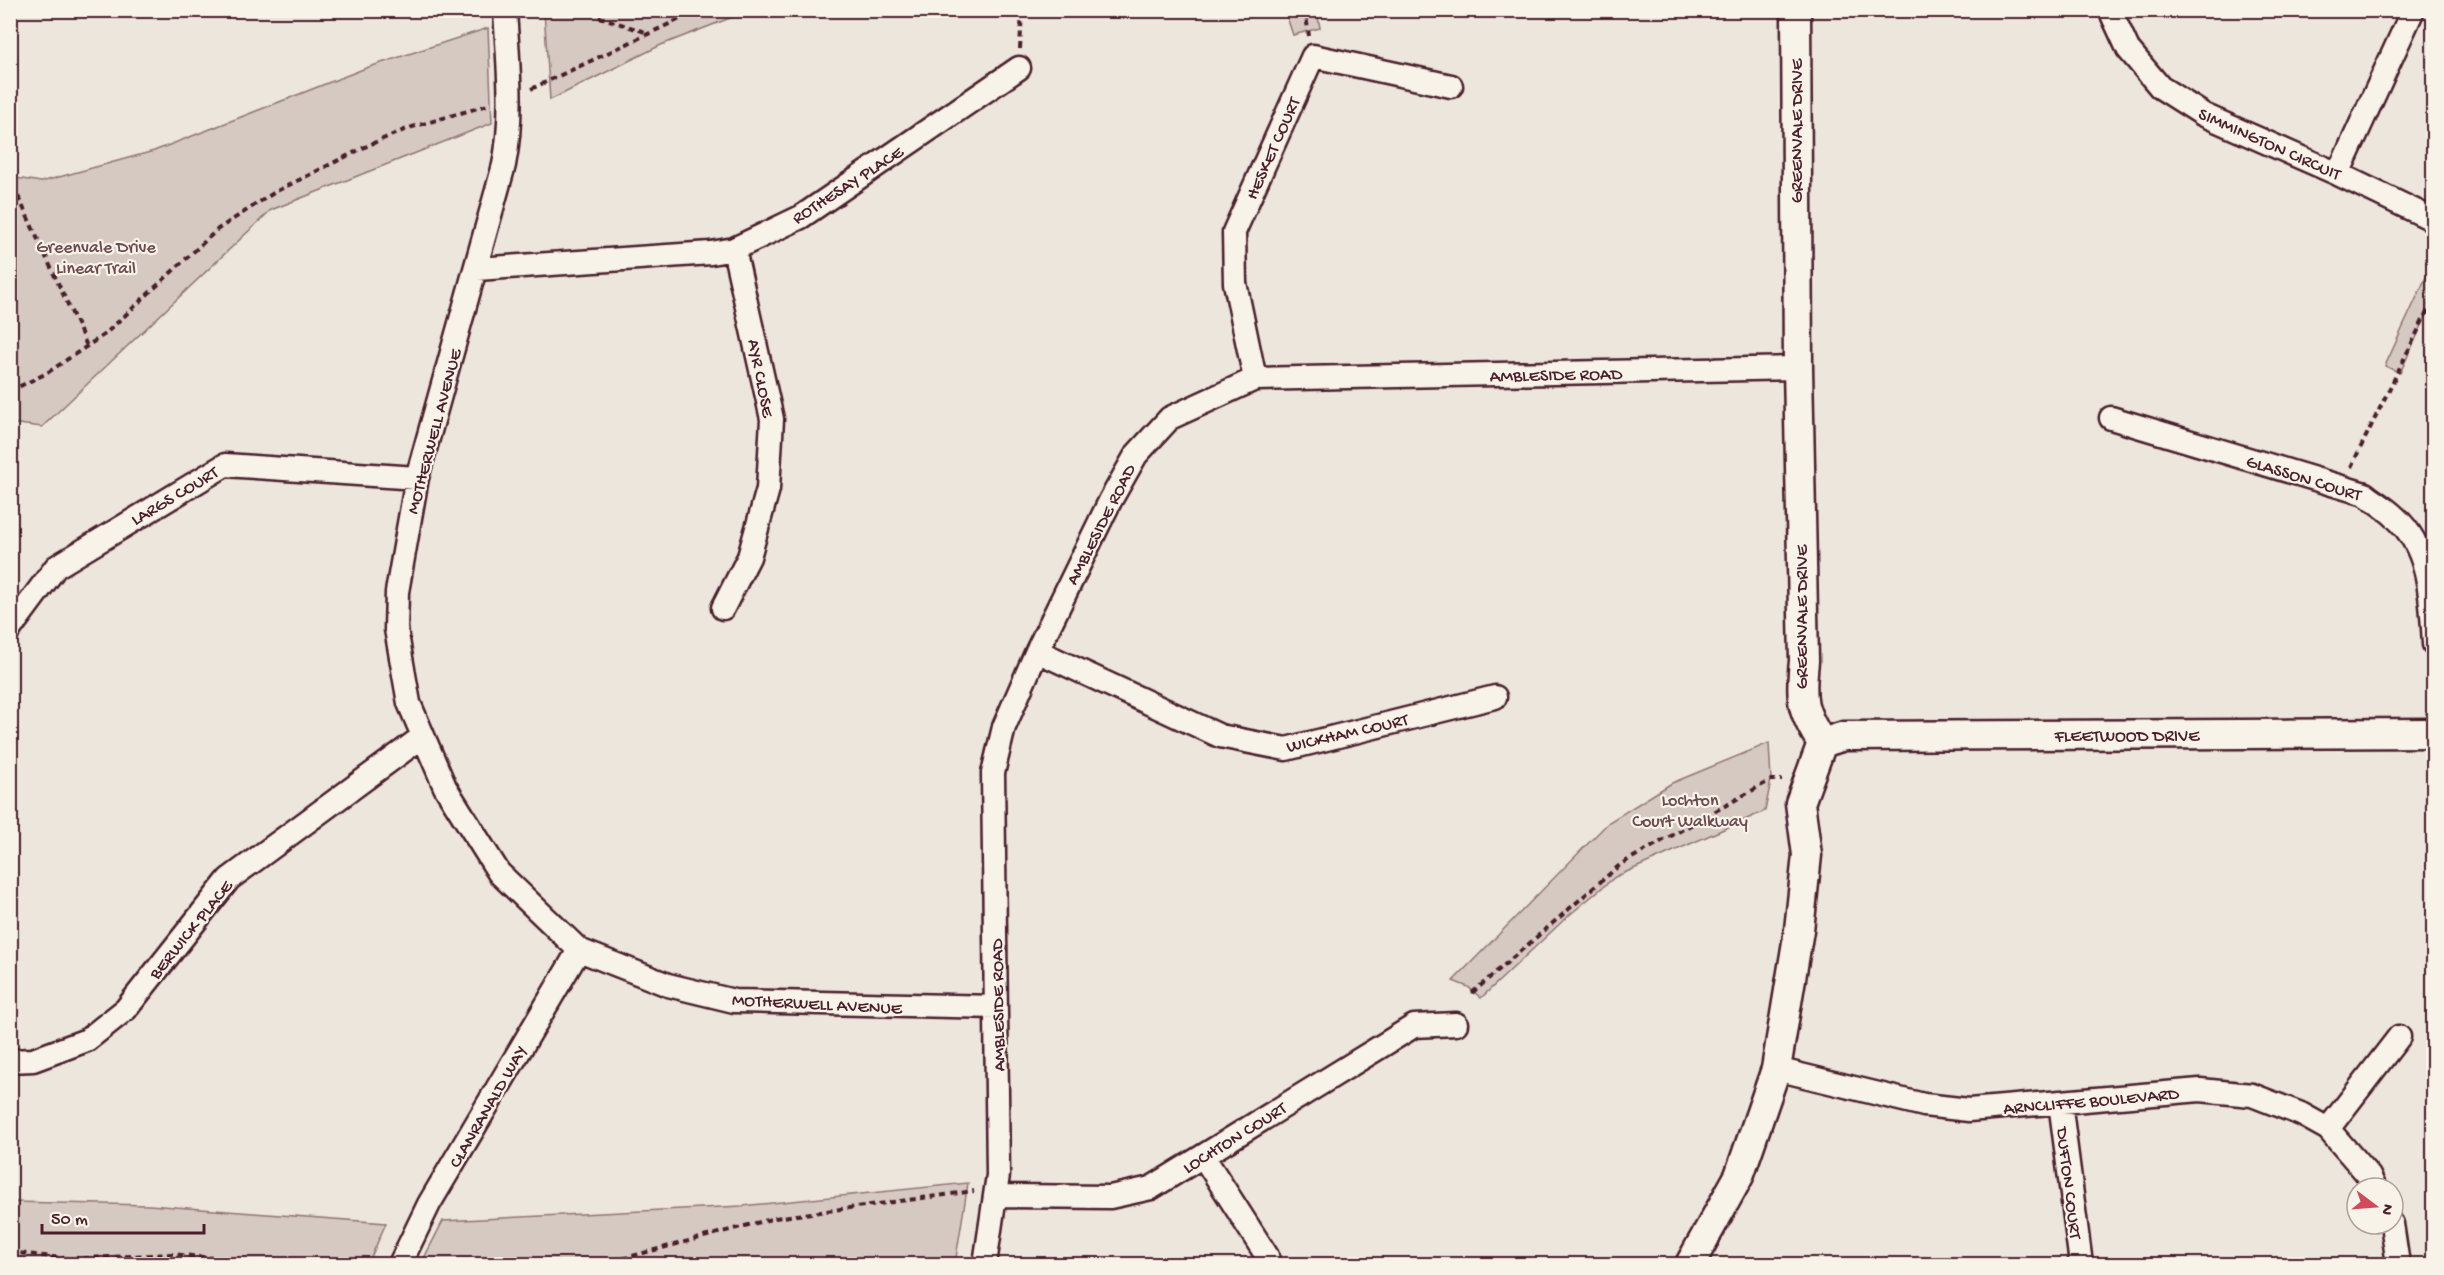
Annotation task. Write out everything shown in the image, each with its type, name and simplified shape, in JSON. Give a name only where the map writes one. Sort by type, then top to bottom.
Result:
[{"type":"street","name":"MOTHERWELL AVENUE","points":[[505,10],[509,100],[509,139],[506,156],[477,269],[417,478],[397,592],[396,629],[409,703],[445,787],[499,873],[579,950],[668,985],[734,1001],[996,1007]]},
{"type":"street","name":"GREENVALE DRIVE","points":[[1796,10],[1798,368],[1804,661],[1801,695],[1808,720],[1822,743]]},
{"type":"street","name":"SIMMINGTON CIRCUIT","points":[[2110,10],[2128,49],[2160,87],[2204,115],[2338,174],[2433,220]]},
{"type":"street","points":[[2338,174],[2414,10]]},
{"type":"street","name":"HESKET COURT","points":[[1255,379],[1235,283],[1234,232],[1313,56],[1451,86]]},
{"type":"street","name":"ROTHESAY PLACE","points":[[477,269],[711,253],[734,249],[801,217],[1019,68]]},
{"type":"street","name":"AYR CLOSE","points":[[723,608],[748,557],[768,489],[772,419],[734,249]]},
{"type":"street","name":"AMBLESIDE ROAD","points":[[985,1264],[998,1086],[993,773],[1004,727],[1037,651],[1110,501],[1136,455],[1170,418],[1255,379],[1798,368]]},
{"type":"street","name":"GLASSON COURT","points":[[2111,418],[2365,494],[2397,518],[2416,544],[2430,583],[2433,644]]},
{"type":"street","name":"LARGS COURT","points":[[10,630],[56,567],[225,465],[417,478]]},
{"type":"street","name":"WICKHAM COURT","points":[[1037,651],[1220,736],[1286,749],[1495,697]]},
{"type":"street","name":"FLEETWOOD DRIVE","points":[[1822,743],[1844,736],[2433,733]]},
{"type":"street","name":"BERWICK PLACE","points":[[10,1061],[33,1059],[87,1040],[126,1009],[228,879],[422,737]]},
{"type":"street","points":[[1690,1264],[1739,1176],[1776,1069],[1799,930],[1807,855],[1800,803],[1822,743]]},
{"type":"street","name":"CLANRANALD WAY","points":[[400,1263],[429,1204],[579,950]]},
{"type":"street","name":"LOCHTON COURT","points":[[989,1192],[1110,1197],[1151,1188],[1414,1026],[1456,1024]]},
{"type":"street","points":[[2328,1129],[2399,1037]]},
{"type":"street","name":"ARNCLIFFE BOULEVARD","points":[[1776,1069],[1924,1106],[1969,1110],[2200,1090],[2252,1095],[2301,1114],[2328,1129],[2369,1176]]},
{"type":"street","name":"DUFTON COURT","points":[[2060,1102],[2081,1264]]},
{"type":"street","points":[[1203,1156],[1267,1256],[1269,1264]]},
{"type":"street","points":[[2394,1236],[2398,1264]]},
{"type":"path","points":[[579,10],[648,33]]},
{"type":"path","points":[[10,391],[47,373],[105,334],[219,229],[274,192],[371,144],[409,128],[509,100],[699,10]]},
{"type":"path","points":[[1019,68],[1022,10]]},
{"type":"path","points":[[10,190],[18,196],[87,346]]},
{"type":"path","points":[[2335,486],[2355,463],[2433,298]]},
{"type":"path","points":[[1472,993],[1621,864],[1771,780],[1788,780]]},
{"type":"path","points":[[602,1264],[775,1218],[989,1192]]},
{"type":"path","points":[[10,1252],[70,1259],[172,1254],[273,1264],[400,1263]]},
{"type":"green space","points":[[544,10],[748,11],[661,45],[550,100]]},
{"type":"green space","points":[[1285,11],[1317,11],[1320,28],[1293,35]]},
{"type":"green space","name":"Greenvale Drive Linear Trail","points":[[488,28],[492,123],[271,210],[42,427],[11,423],[11,181],[16,178],[41,182],[154,151],[366,68]]},
{"type":"green space","points":[[2433,262],[2433,301],[2400,373],[2385,366]]},
{"type":"green space","name":"Lochton Court Walkway","points":[[1769,743],[1771,780],[1765,811],[1615,877],[1567,917],[1481,998],[1468,987],[1453,981],[1609,822],[1672,783]]},
{"type":"green space","points":[[968,1183],[955,1264],[421,1264],[443,1221],[742,1206]]},
{"type":"green space","points":[[11,1202],[149,1205],[386,1223],[368,1264],[11,1264]]}]
